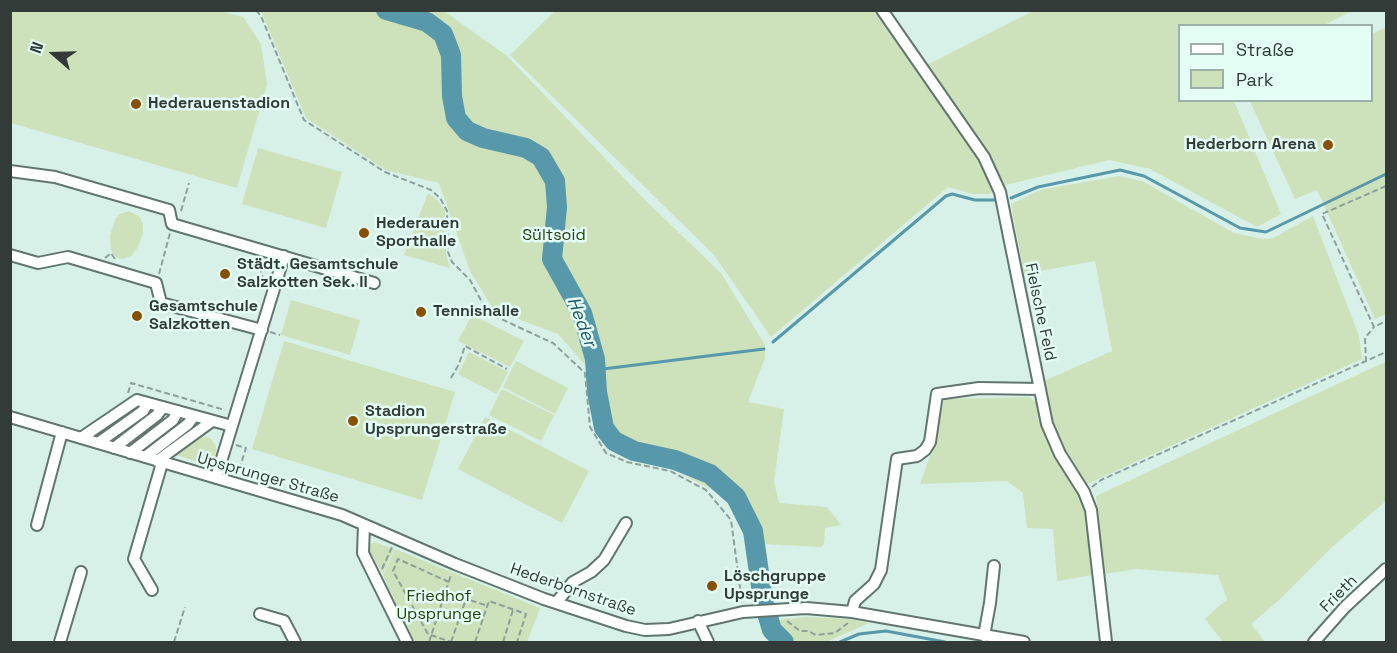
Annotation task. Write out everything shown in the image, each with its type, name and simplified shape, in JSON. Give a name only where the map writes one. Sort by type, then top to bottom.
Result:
[{"type":"street","name":"Fielsche Feld","points":[[882,10],[984,157],[1000,192],[1047,424],[1060,454],[1084,492],[1091,510],[1106,642]]},
{"type":"street","points":[[10,171],[55,177],[169,210],[172,221],[374,283]]},
{"type":"street","points":[[10,255],[38,263],[68,257],[156,283],[161,303],[262,330]]},
{"type":"street","points":[[216,478],[284,256]]},
{"type":"street","points":[[851,611],[855,601],[874,584],[881,570],[897,459],[916,456],[930,442],[936,394],[979,388],[1040,389]]},
{"type":"street","points":[[81,438],[135,401],[232,426]]},
{"type":"street","points":[[98,443],[143,411],[148,403]]},
{"type":"street","points":[[114,448],[157,415],[163,407]]},
{"type":"street","points":[[130,453],[173,420],[178,411]]},
{"type":"street","points":[[145,457],[188,424],[194,416]]},
{"type":"street","name":"Upsprunger Straße","points":[[10,417],[342,515],[364,525]]},
{"type":"street","points":[[152,590],[134,559],[160,462],[212,421]]},
{"type":"street","points":[[37,525],[62,432]]},
{"type":"street","points":[[556,603],[573,582],[591,572],[604,560],[626,523]]},
{"type":"street","name":"Hederbornstraße","points":[[364,525],[455,564],[556,603],[645,630],[669,629],[748,612],[806,608],[851,611],[1002,641],[1024,642]]},
{"type":"street","points":[[364,525],[363,553],[407,642]]},
{"type":"street","points":[[984,636],[994,566]]},
{"type":"street","name":"Frieth","points":[[1314,642],[1345,607],[1386,568]]},
{"type":"street","points":[[60,642],[81,572]]},
{"type":"street","points":[[260,614],[284,621],[295,642]]},
{"type":"street","points":[[698,621],[708,642]]},
{"type":"path","points":[[256,10],[261,16],[304,120],[385,172],[431,190],[440,198],[447,211],[448,252],[452,262],[470,280],[488,313],[553,344],[585,373],[590,427],[606,453],[627,462],[670,471],[706,490],[731,520],[748,612]]},
{"type":"path","points":[[156,283],[172,221],[180,212],[189,183]]},
{"type":"path","points":[[1374,327],[1322,214],[1386,186]]},
{"type":"path","points":[[251,246],[250,249],[255,254],[265,283],[274,288]]},
{"type":"path","points":[[1366,362],[1365,338],[1374,327],[1386,321]]},
{"type":"path","points":[[451,378],[465,346],[507,369]]},
{"type":"path","points":[[1084,492],[1101,480],[1386,352]]},
{"type":"path","points":[[126,398],[131,383],[237,413]]},
{"type":"path","points":[[227,443],[246,448],[235,484]]},
{"type":"path","points":[[377,580],[396,538]]},
{"type":"path","points":[[448,582],[398,559],[393,571],[431,636],[451,642],[466,599]]},
{"type":"path","points":[[429,642],[455,564]]},
{"type":"path","points":[[751,577],[766,574]]},
{"type":"path","points":[[445,592],[488,606]]},
{"type":"path","points":[[475,642],[489,601],[526,614],[517,642]]},
{"type":"path","points":[[169,642],[174,642],[185,607]]},
{"type":"path","points":[[781,609],[793,627],[816,635],[841,630],[848,623],[851,611]]},
{"type":"path","points":[[503,642],[513,610]]},
{"type":"green space","name":"Hederauenstadion","points":[[11,11],[220,11],[243,17],[261,44],[267,84],[237,188],[11,123]]},
{"type":"green space","name":"Sültsoid","points":[[261,11],[444,11],[507,56],[647,202],[721,273],[765,345],[765,358],[748,402],[784,409],[774,482],[779,503],[827,507],[841,525],[825,528],[824,544],[821,547],[761,544],[761,529],[755,515],[757,528],[750,537],[733,501],[667,466],[626,458],[608,449],[595,427],[588,368],[558,334],[494,310],[470,271],[439,183],[386,170],[306,118]]},
{"type":"green space","points":[[555,11],[876,11],[919,69],[1033,11],[1352,11],[1326,24],[1178,24],[1178,102],[1234,102],[1281,214],[1257,227],[1150,169],[1109,160],[1006,185],[989,194],[973,194],[948,187],[771,337],[714,255],[510,55]]},
{"type":"green space","name":"Hederborn Arena","points":[[1386,27],[1386,314],[1375,319],[1317,190],[1295,199],[1250,102],[1373,102],[1373,34]]},
{"type":"green space","points":[[258,148],[342,172],[326,228],[242,204]]},
{"type":"green space","points":[[1119,176],[1142,181],[1234,233],[1263,239],[1273,238],[1313,216],[1359,336],[1362,359],[1087,484],[1066,450],[1052,420],[1044,381],[1112,351],[1095,261],[1024,274],[1011,204],[1040,190]]},
{"type":"green space","points":[[428,193],[445,211],[446,254],[450,268],[404,255]]},
{"type":"green space","points":[[129,211],[140,217],[143,234],[138,247],[131,256],[119,259],[111,250],[110,235],[116,218]]},
{"type":"green space","points":[[291,300],[360,320],[350,355],[281,335]]},
{"type":"green space","points":[[472,315],[524,341],[510,367],[458,341]]},
{"type":"green space","name":"Stadion Upsprungerstraße","points":[[284,341],[455,392],[422,500],[252,449]]},
{"type":"green space","points":[[469,352],[508,372],[497,394],[458,374]]},
{"type":"green space","points":[[516,361],[568,388],[555,414],[503,387]]},
{"type":"green space","points":[[1385,362],[1386,501],[1332,547],[1279,600],[1251,624],[1265,642],[1223,642],[1205,619],[1227,599],[1218,575],[1137,569],[1104,574],[1096,496]]},
{"type":"green space","points":[[502,389],[554,415],[541,441],[489,415]]},
{"type":"green space","points":[[1029,397],[1036,402],[1042,425],[1055,457],[1081,497],[1086,511],[1093,575],[1057,581],[1053,529],[1027,528],[1023,493],[1007,481],[920,484],[937,437],[944,399]]},
{"type":"green space","points":[[485,417],[589,471],[562,523],[458,469]]},
{"type":"green space","points":[[200,436],[210,438],[216,446],[212,466],[173,454]]},
{"type":"green space","points":[[374,542],[394,549],[383,574],[369,550],[369,546]]},
{"type":"green space","name":"Friedhof Upsprunge","points":[[395,549],[540,608],[527,642],[415,642],[383,576]]},
{"type":"green space","points":[[805,617],[849,619],[869,623],[826,642],[796,642],[780,628],[777,620]]},
{"type":"waterway","name":"Heder","points":[[386,10],[427,22],[443,34],[451,55],[452,96],[456,118],[467,131],[483,138],[526,148],[541,157],[555,181],[557,207],[552,259],[582,313],[595,359],[597,392],[604,428],[614,441],[634,451],[675,460],[710,474],[736,497],[753,531],[763,600],[772,630],[784,642]]},
{"type":"waterway","points":[[1011,198],[1038,187],[1120,170],[1144,176],[1240,228],[1266,232],[1386,174]]},
{"type":"waterway","points":[[773,342],[946,196],[952,194],[975,200],[994,200]]},
{"type":"waterway","points":[[595,370],[764,349]]},
{"type":"waterway","name":"Heder","points":[[840,642],[859,634],[886,631],[945,642]]},
{"type":"place","name":"Hederauenstadion","points":[[136,104]]},
{"type":"place","name":"Hederborn Arena","points":[[1328,145]]},
{"type":"place","name":"Hederauen Sporthalle","points":[[364,233]]},
{"type":"place","name":"Städt. Gesamtschule Salzkotten Sek. II","points":[[225,274]]},
{"type":"place","name":"Tennishalle","points":[[421,312]]},
{"type":"place","name":"Gesamtschule Salzkotten","points":[[137,316]]},
{"type":"place","name":"Stadion Upsprungerstraße","points":[[353,421]]},
{"type":"place","name":"Löschgruppe Upsprunge","points":[[712,586]]}]
